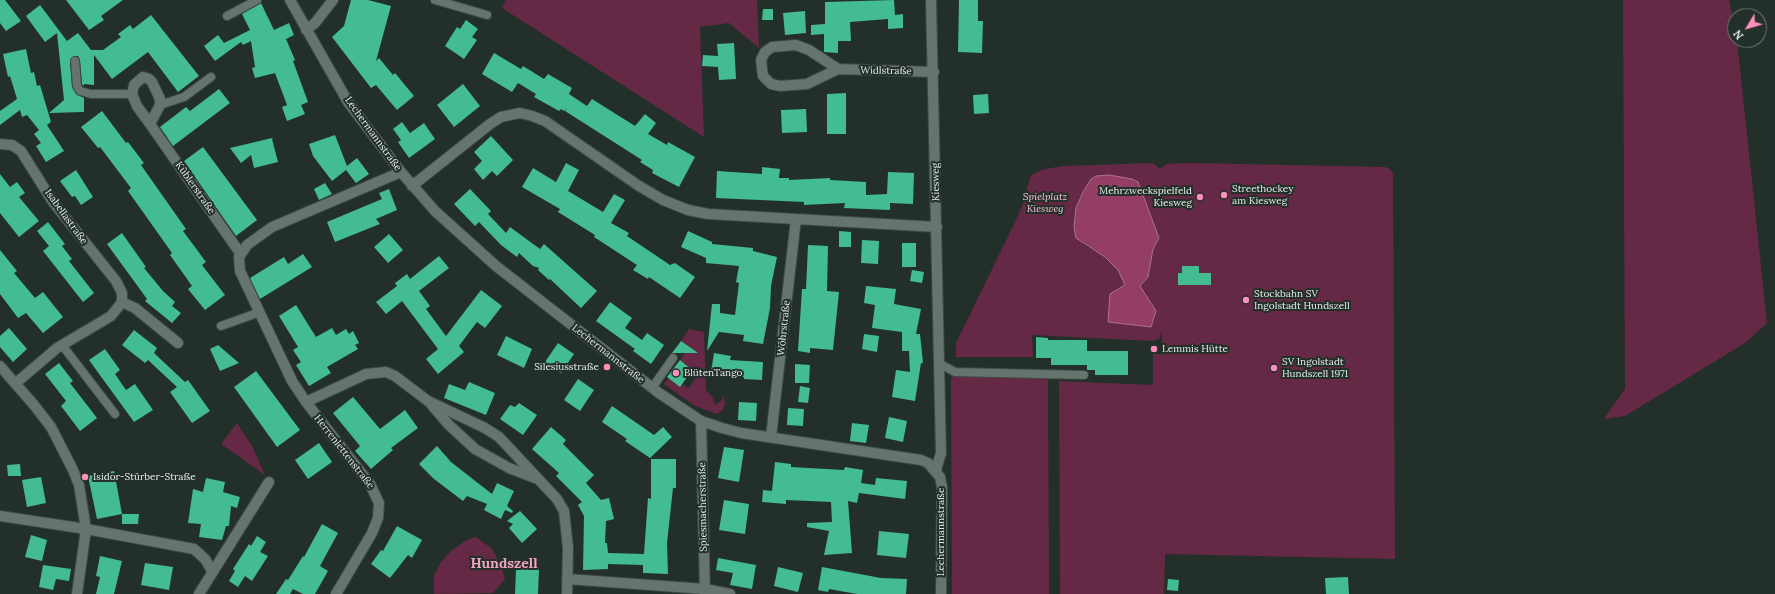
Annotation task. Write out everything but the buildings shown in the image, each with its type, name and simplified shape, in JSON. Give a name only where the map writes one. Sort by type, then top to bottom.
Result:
[{"type":"street","name":"Lechermannstraße","points":[[290,0],[348,102],[412,186],[462,237],[496,266],[678,407],[701,421],[741,433],[921,460],[936,470],[940,477],[942,487],[940,594]]},
{"type":"street","points":[[306,30],[320,18],[333,0]]},
{"type":"street","name":"Kiesweg","points":[[931,0],[934,72],[941,453],[936,470]]},
{"type":"street","name":"Widlstraße","points":[[838,69],[809,50],[796,45],[772,47],[765,52],[761,60],[764,76],[771,84],[780,86],[807,84],[838,69],[934,72]]},
{"type":"street","points":[[132,94],[132,89],[136,82],[143,77],[146,77],[156,88],[159,94],[160,105],[150,124]]},
{"type":"street","name":"Küblerstraße","points":[[132,94],[137,106],[240,253]]},
{"type":"street","points":[[412,186],[501,116],[520,113],[532,116],[545,122],[639,186],[663,200],[688,210],[708,214],[937,227]]},
{"type":"street","name":"Isabellastraße","points":[[0,144],[12,145],[21,151],[53,202],[116,281],[122,293],[122,302]]},
{"type":"street","points":[[240,253],[247,245],[272,227],[401,172]]},
{"type":"street","name":"Wöhrstraße","points":[[771,437],[796,219]]},
{"type":"street","name":"Herrenlettenstraße","points":[[240,253],[238,257],[240,271],[281,359],[306,402],[370,484],[379,503],[378,518],[372,533],[336,594]]},
{"type":"street","points":[[16,383],[62,346],[105,321],[118,309],[122,302],[135,308],[178,343]]},
{"type":"street","points":[[0,366],[16,383],[51,428],[70,464],[80,492],[86,529],[77,594]]},
{"type":"street","points":[[306,402],[357,377],[376,372],[386,372],[395,376],[428,401],[485,428],[499,437],[557,499],[564,511],[568,548],[567,594]]},
{"type":"street","points":[[428,401],[448,424],[475,449],[509,468],[537,479]]},
{"type":"street","name":"Spiesmacherstraße","points":[[701,421],[705,592]]},
{"type":"street","points":[[199,594],[269,482]]},
{"type":"street","points":[[0,516],[86,529],[194,549],[205,559],[212,571]]},
{"type":"street","points":[[567,579],[730,594]]},
{"type":"lane","points":[[227,16],[257,0]]},
{"type":"lane","points":[[435,0],[487,15]]},
{"type":"lane","points":[[76,62],[77,86],[80,91],[97,94],[132,94]]},
{"type":"lane","points":[[160,105],[184,96],[211,77]]},
{"type":"lane","points":[[221,326],[260,312]]},
{"type":"lane","points":[[62,346],[115,414]]},
{"type":"lane","points":[[652,388],[673,358]]},
{"type":"lane","points":[[940,364],[955,372],[1084,376]]},
{"type":"green space","points":[[506,0],[757,0],[759,48],[729,23],[700,27],[704,137],[502,8]]},
{"type":"green space","points":[[1623,0],[1729,0],[1731,8],[1727,8],[1727,48],[1738,48],[1767,323],[1745,343],[1625,416],[1604,419],[1625,389]]},
{"type":"green space","name":"SV Ingolstadt Hundszell 1971","points":[[1151,163],[1156,165],[1159,169],[1167,164],[1190,163],[1385,167],[1390,169],[1393,174],[1395,559],[1165,554],[1164,594],[1060,594],[1059,381],[1153,385],[1153,354],[1162,354],[1162,332],[1165,330],[1161,332],[1160,338],[1153,341],[1032,335],[1033,357],[956,357],[956,343],[1016,220],[1023,204],[1031,175],[1044,169],[1064,166]],"holes":[[[1091,179],[1138,183],[1159,238],[1153,249],[1148,277],[1140,286],[1156,311],[1125,285],[1118,270],[1105,257],[1083,244],[1076,208]]]},
{"type":"green space","points":[[689,329],[704,332],[706,390],[713,398],[715,405],[722,400],[723,396],[725,403],[723,410],[717,414],[695,406],[664,384],[669,378],[689,388],[696,378],[690,373],[692,370],[680,360],[689,347],[681,341]]},
{"type":"green space","points":[[951,377],[1048,377],[1049,594],[952,594]]},
{"type":"green space","points":[[237,423],[253,448],[265,475],[221,444]]},
{"type":"green space","points":[[476,537],[491,548],[500,563],[505,579],[493,593],[434,594],[434,575],[441,562],[452,550],[467,540]]},
{"type":"shaded area","points":[[1109,175],[1132,179],[1138,182],[1159,238],[1153,249],[1148,277],[1140,286],[1156,311],[1151,327],[1108,322],[1110,294],[1125,285],[1118,270],[1105,257],[1076,238],[1074,227],[1076,208],[1083,192],[1091,179],[1096,176]]},
{"type":"place","name":"Streethockey am Kiesweg","points":[[1224,195]]},
{"type":"place","name":"Mehrzweckspielfeld Kiesweg","points":[[1200,197]]},
{"type":"place","name":"Stockbahn SV Ingolstadt Hundszell","points":[[1246,300]]},
{"type":"place","name":"Lemmis Hütte","points":[[1154,349]]},
{"type":"place","name":"Silesiusstraße","points":[[607,367]]},
{"type":"place","name":"SV Ingolstadt Hundszell 1971","points":[[1274,368]]},
{"type":"place","name":"BlütenTango","points":[[676,373]]},
{"type":"place","name":"Isidor-Stürber-Straße","points":[[85,477]]},
{"type":"district","name":"Hundszell","points":[[504,564]]},
{"type":"park label","name":"Spielplatz Kiesweg","points":[[1045,202]]}]
